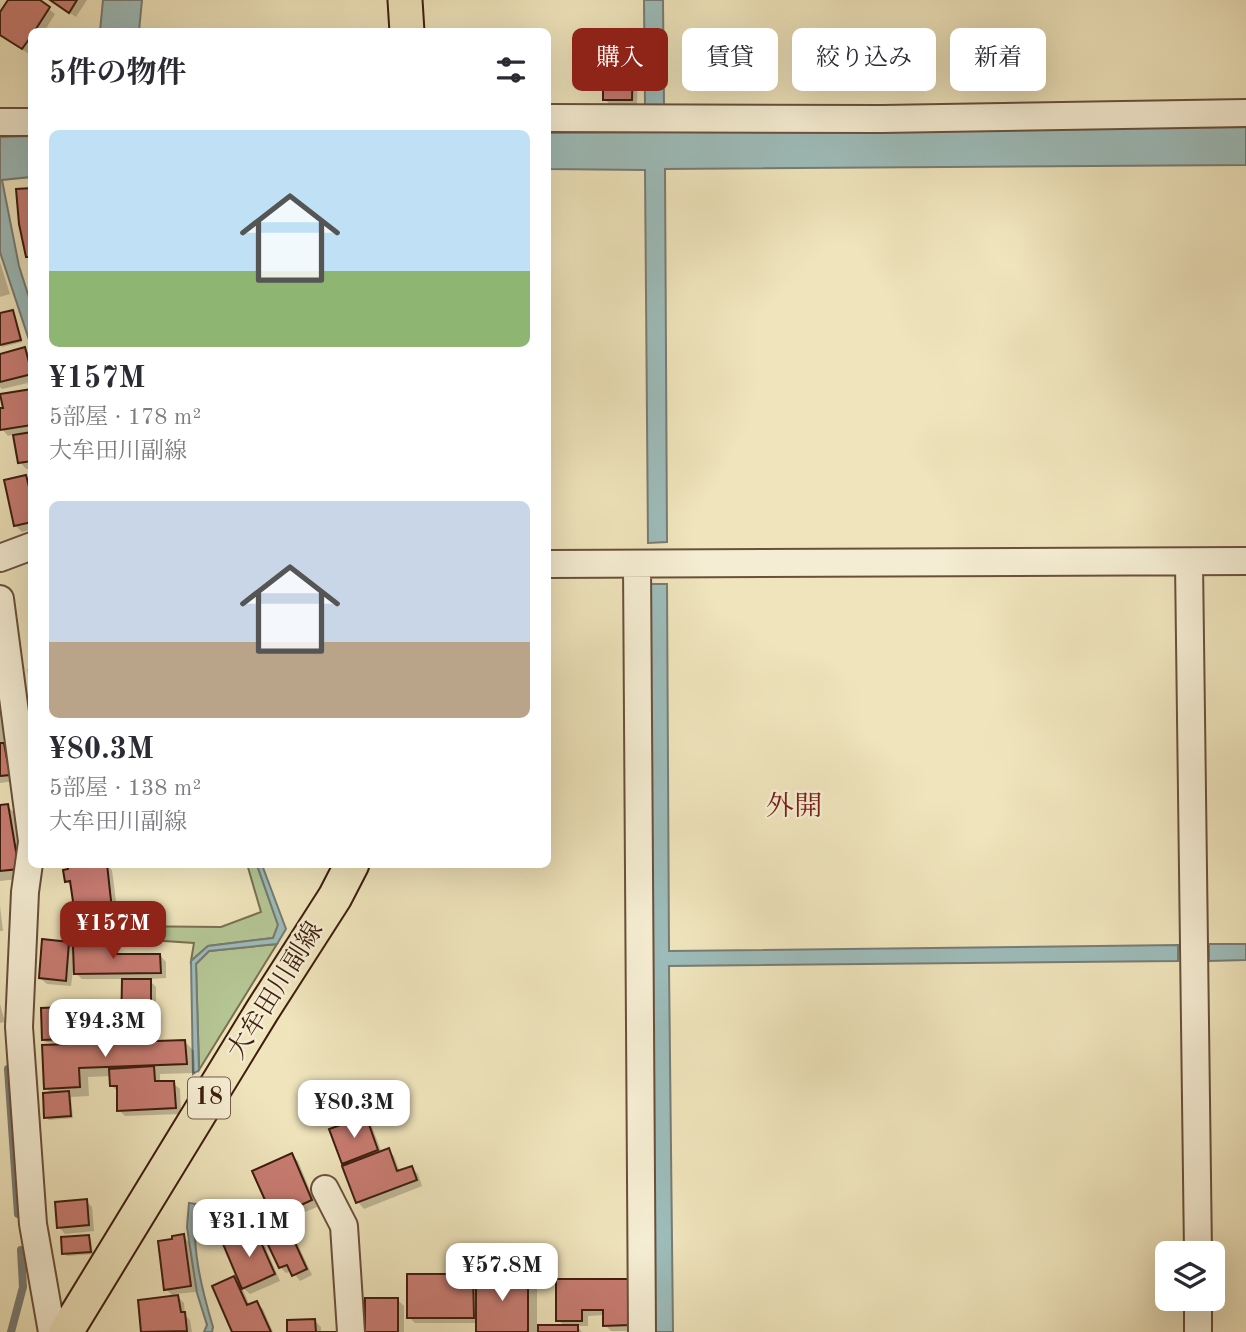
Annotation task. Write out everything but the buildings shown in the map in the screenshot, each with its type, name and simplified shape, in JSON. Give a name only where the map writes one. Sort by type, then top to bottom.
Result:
[{"type":"main road","points":[[405,0],[407,28]]},
{"type":"main road","name":"大牟田川副線","points":[[66,1332],[262,1010],[335,897],[350,868]]},
{"type":"street","points":[[551,118],[883,119],[1246,113]]},
{"type":"street","points":[[0,122],[28,122]]},
{"type":"street","points":[[0,558],[28,548]]},
{"type":"street","points":[[551,564],[1246,561]]},
{"type":"street","points":[[1189,563],[1198,1241]]},
{"type":"street","points":[[637,564],[642,1332]]},
{"type":"street","points":[[0,599],[24,719],[28,780]]},
{"type":"street","points":[[28,868],[9,1030],[33,1224],[52,1332]]},
{"type":"street","points":[[325,1189],[344,1226],[351,1332]]},
{"type":"street","points":[[1198,1311],[1198,1332]]},
{"type":"green space","points":[[248,868],[258,868],[278,925],[273,938],[208,946],[191,961],[194,943],[118,938],[115,926],[221,927],[261,912]]},
{"type":"green space","points":[[277,944],[199,1070],[196,964],[209,951]]},
{"type":"water","points":[[103,0],[142,0],[139,28],[100,28]]},
{"type":"water","points":[[644,0],[663,0],[663,28],[644,28]]},
{"type":"water","points":[[645,91],[664,91],[664,106],[645,106]]},
{"type":"water","points":[[1246,127],[1246,165],[665,169],[667,542],[648,543],[645,170],[551,169],[551,133]]},
{"type":"water","points":[[28,136],[28,177],[2,180],[19,266],[28,294],[28,337],[0,252],[0,137]]},
{"type":"water","points":[[648,584],[667,584],[669,951],[1178,945],[1178,961],[669,966],[673,1332],[655,1332]]},
{"type":"water","points":[[258,868],[263,868],[286,929],[277,944],[209,951],[196,964],[199,1070],[193,1074],[191,961],[208,946],[273,938],[278,925]]},
{"type":"water","points":[[1209,944],[1246,944],[1246,960],[1209,961]]},
{"type":"water","points":[[189,1203],[196,1204],[196,1251],[212,1332],[204,1332],[207,1325],[197,1293],[187,1227]]},
{"type":"waterway","points":[[8,1069],[18,1214]]},
{"type":"waterway","points":[[11,1332],[23,1287],[21,1250]]},
{"type":"district","name":"外開","points":[[794,808]]}]
